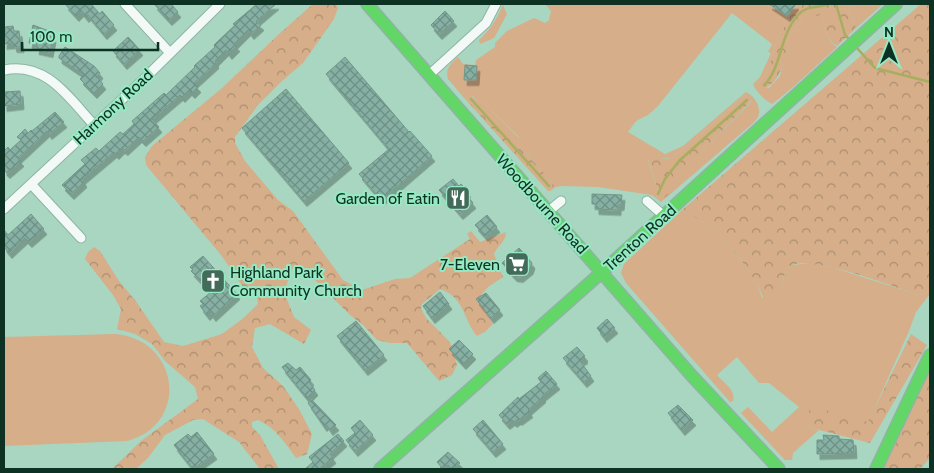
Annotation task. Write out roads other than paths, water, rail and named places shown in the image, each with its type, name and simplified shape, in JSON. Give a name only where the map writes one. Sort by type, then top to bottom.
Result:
[{"type":"main road","name":"Woodbourne Road","points":[[367,4],[692,376],[779,469]]},
{"type":"main road","name":"Trenton Road","points":[[380,469],[602,272],[896,4]]},
{"type":"main road","points":[[876,469],[930,356]]},
{"type":"street","points":[[125,4],[170,53]]},
{"type":"street","name":"Harmony Road","points":[[4,208],[94,126],[220,4]]},
{"type":"street","points":[[429,75],[486,22],[496,4]]},
{"type":"street","points":[[4,70],[16,68],[30,69],[49,78],[94,126]]},
{"type":"street","points":[[31,184],[80,238]]},
{"type":"street","points":[[549,211],[561,201]]},
{"type":"street","points":[[647,201],[664,216]]},
{"type":"waterway","points":[[764,85],[774,70],[792,22],[806,9],[828,4]]},
{"type":"waterway","points":[[836,4],[845,35],[851,41]]},
{"type":"waterway","points":[[856,47],[875,68],[930,82]]},
{"type":"waterway","points":[[471,99],[549,186]]},
{"type":"waterway","points":[[658,194],[665,179],[679,161],[747,100]]},
{"type":"place","name":"Garden of Eatin","points":[[458,198]]},
{"type":"place","name":"7-Eleven","points":[[517,264]]},
{"type":"place","name":"Highland Park Community Church","points":[[213,281]]}]
